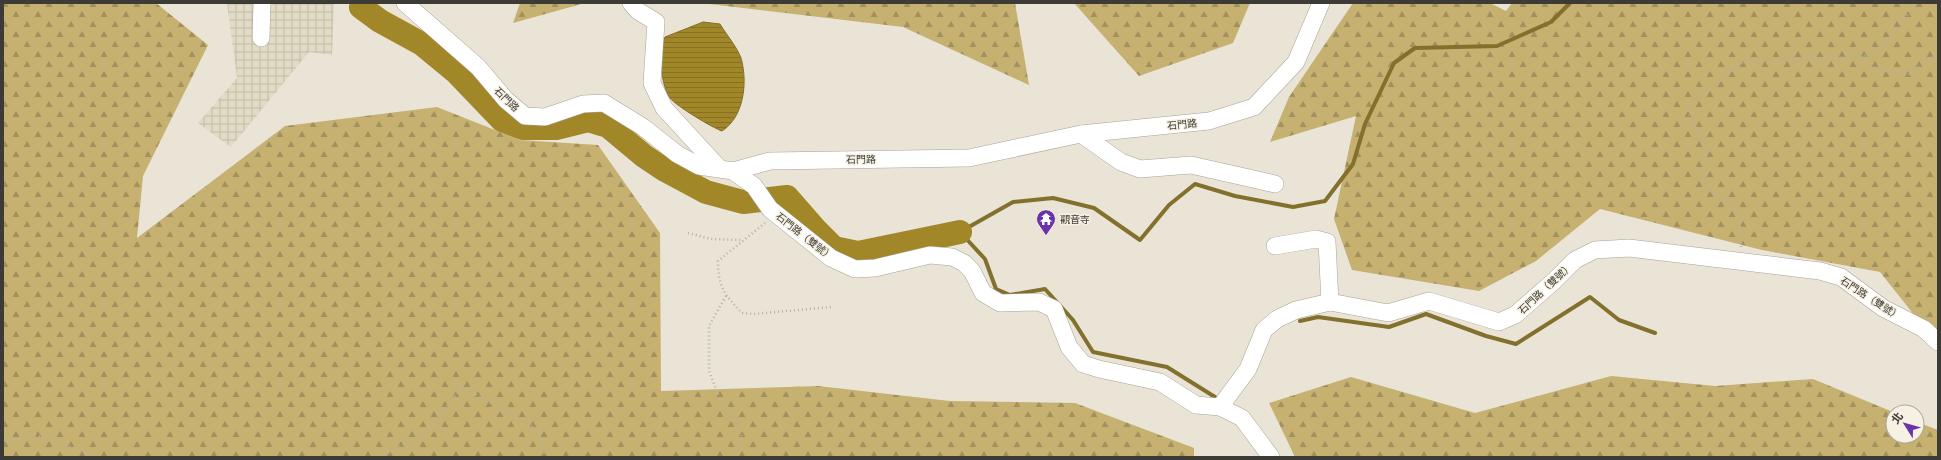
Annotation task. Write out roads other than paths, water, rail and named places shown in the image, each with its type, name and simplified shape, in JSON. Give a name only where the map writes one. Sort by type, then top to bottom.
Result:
[{"type":"street","points":[[261,38],[262,3]]},
{"type":"street","name":"石門路","points":[[405,3],[478,67],[506,100],[524,116],[545,117],[583,104],[604,103],[643,127],[677,154],[699,166],[726,169],[770,161],[969,158],[1081,134],[1209,121],[1254,107],[1296,62],[1321,3]]},
{"type":"street","points":[[631,3],[638,11],[656,22],[652,83],[664,108],[679,127],[726,169]]},
{"type":"street","points":[[1081,134],[1121,162],[1140,170],[1191,165],[1275,184]]},
{"type":"street","name":"石門路（雙號）","points":[[726,169],[754,186],[770,209],[831,258],[855,269],[875,268],[930,255],[952,257],[964,263],[972,271],[983,293],[1000,303],[1039,302],[1054,309],[1069,346],[1083,364],[1099,369],[1160,382],[1196,405],[1220,407],[1248,369],[1264,330],[1277,319],[1296,310],[1330,302],[1388,313],[1429,301],[1499,322],[1515,315],[1554,281],[1575,260],[1595,250],[1629,248],[1820,271],[1841,277],[1883,308],[1924,329],[1938,342]]},
{"type":"street","points":[[1275,246],[1316,239],[1327,242],[1330,302]]},
{"type":"street","points":[[1220,407],[1242,418],[1271,457]]},
{"type":"waterway","points":[[362,3],[361,7],[380,21],[422,44],[456,72],[502,120],[523,128],[556,128],[588,120],[608,126],[644,156],[665,170],[706,192],[743,202],[787,197],[834,248],[858,253],[960,232]]},
{"type":"waterway","points":[[1215,397],[1167,367],[1093,352],[1073,320],[1045,289],[1010,295],[996,289],[985,259],[960,232],[1013,202],[1053,198],[1094,208],[1140,240],[1169,205],[1195,184],[1235,196],[1293,207],[1325,201],[1353,164],[1365,124],[1394,63],[1415,48],[1497,46],[1551,22],[1570,3]]},
{"type":"waterway","points":[[1300,321],[1318,317],[1389,327],[1426,314],[1486,336],[1516,344],[1590,297],[1619,320],[1655,333]]},
{"type":"place","name":"觀音寺","points":[[1046,236]]}]
